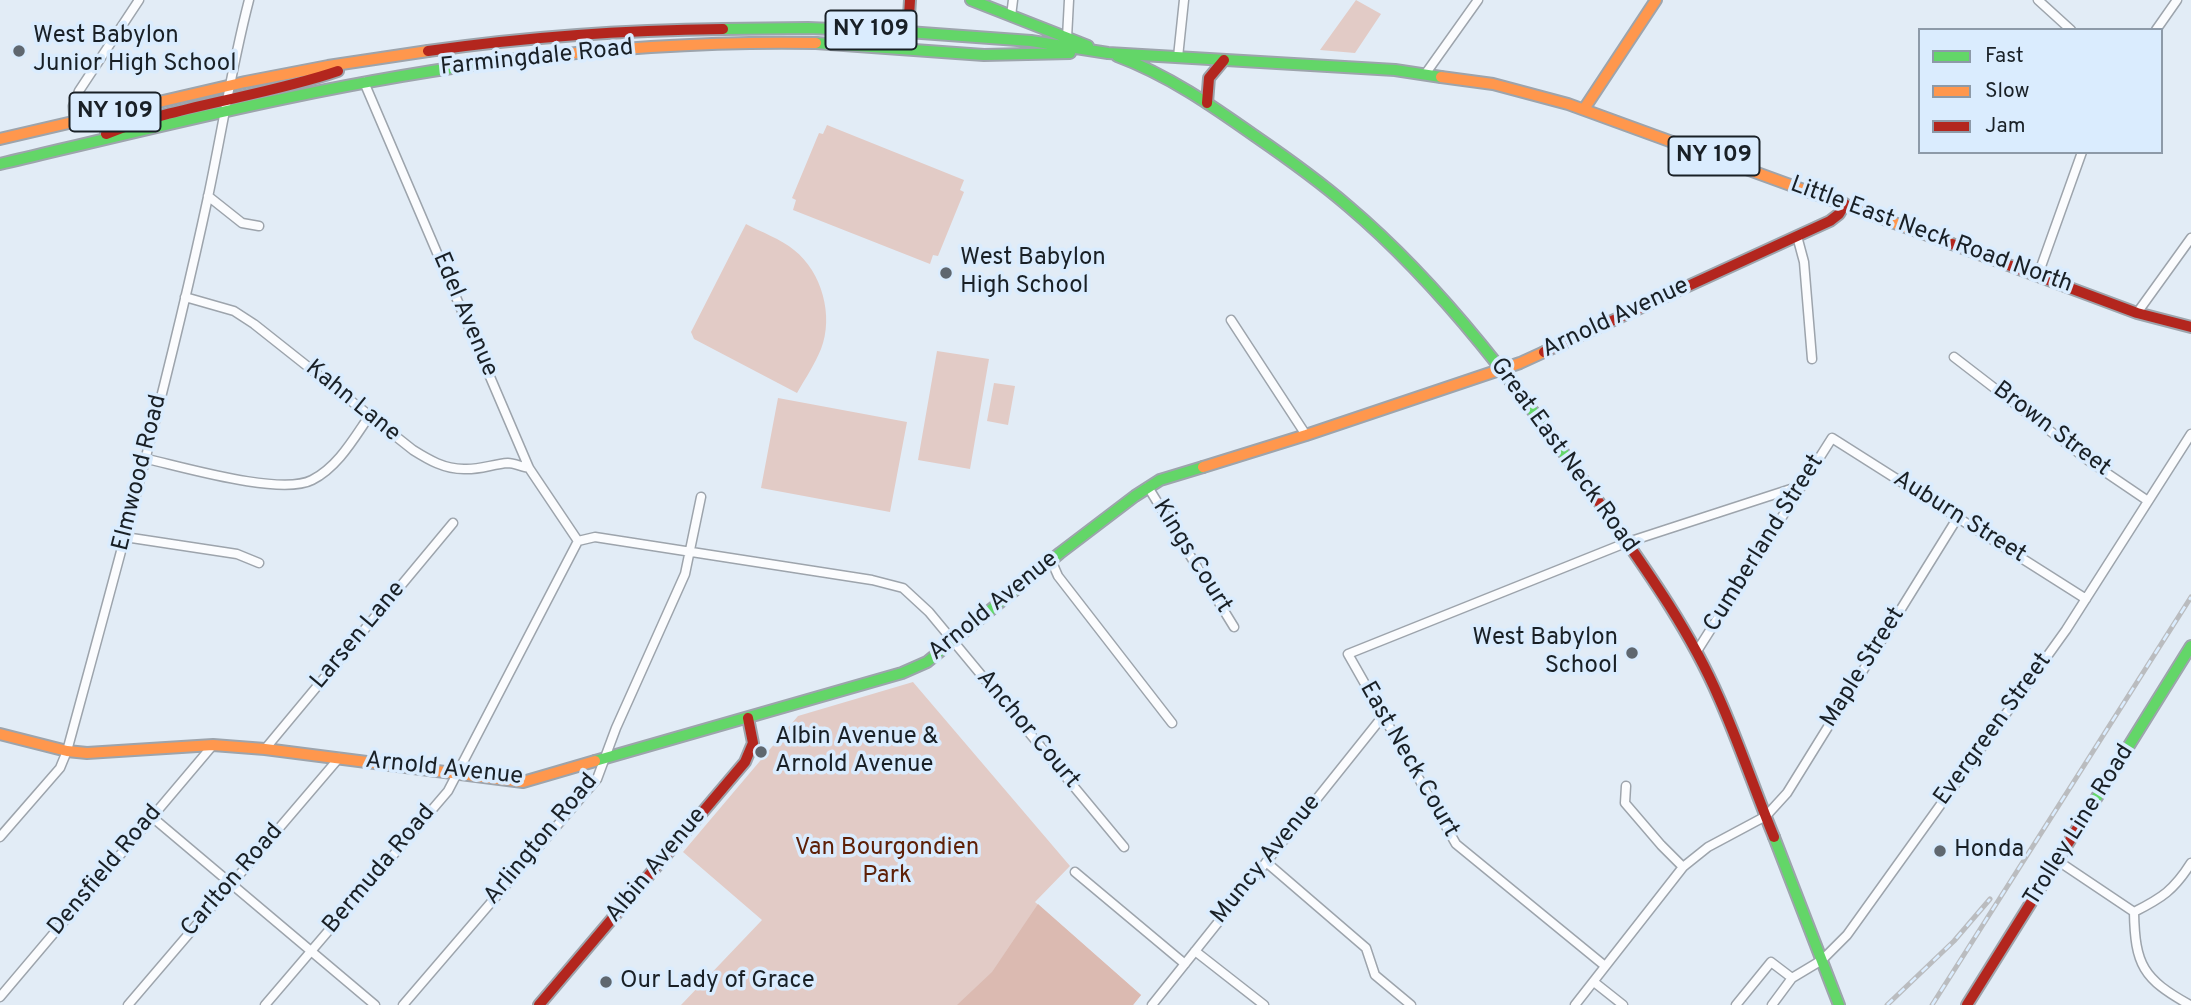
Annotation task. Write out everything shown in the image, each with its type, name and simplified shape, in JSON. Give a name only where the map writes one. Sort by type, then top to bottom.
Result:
[{"type":"main road","points":[[908,32],[910,0]]},
{"type":"main road","points":[[971,0],[1108,53]]},
{"type":"main road","points":[[1584,109],[1657,0]]},
{"type":"main road","name":"Farmingdale Road","points":[[0,139],[229,86],[361,61],[513,40],[646,30],[745,27],[908,32],[1031,41],[1108,53]]},
{"type":"main road","name":"Farmingdale Road","points":[[0,164],[364,82],[509,59],[682,45],[843,44],[1031,58],[1084,51]]},
{"type":"main road","name":"NY 109","points":[[1108,53],[1178,57]]},
{"type":"main road","name":"Great East Neck Road","points":[[1108,53],[1163,74],[1304,171],[1362,217],[1431,286],[1560,446],[1628,542],[1697,651],[1719,697],[1839,1005]]},
{"type":"main road","name":"Little East Neck Road North","points":[[1178,57],[1426,73],[1512,89],[1584,109],[2137,313],[2191,327]]},
{"type":"main road","points":[[1207,103],[1209,78],[1224,60]]},
{"type":"main road","points":[[84,145],[138,121],[335,72],[361,61]]},
{"type":"main road","name":"Arnold Avenue","points":[[0,734],[67,751],[87,753],[213,745],[265,749],[523,782],[606,759],[902,673],[927,662],[1051,560],[1148,487],[1171,475],[1306,435],[1544,353],[1834,219],[1845,204]]},
{"type":"main road","name":"Trolley Line Road","points":[[1967,1005],[2191,646]]},
{"type":"main road","name":"Albin Avenue","points":[[539,1005],[745,762],[753,743],[748,718]]},
{"type":"street","points":[[74,122],[73,106],[79,91],[139,0]]},
{"type":"street","name":"Elmwood Road","points":[[0,837],[60,768],[67,751],[147,459],[208,196],[249,0]]},
{"type":"street","points":[[1011,16],[1013,0]]},
{"type":"street","points":[[1067,38],[1069,0]]},
{"type":"street","points":[[1178,57],[1184,0]]},
{"type":"street","points":[[1426,73],[1478,0]]},
{"type":"street","points":[[2038,0],[2069,28]]},
{"type":"street","points":[[2157,28],[2177,0]]},
{"type":"street","name":"Edel Avenue","points":[[364,82],[529,468],[578,541]]},
{"type":"street","points":[[2038,275],[2081,154]]},
{"type":"street","points":[[208,196],[242,223],[259,226]]},
{"type":"street","points":[[1797,236],[1804,262],[1812,359]]},
{"type":"street","points":[[2137,313],[2191,237]]},
{"type":"street","name":"Kahn Lane","points":[[185,297],[234,311],[254,324],[412,450],[445,467],[464,470],[509,463],[529,468]]},
{"type":"street","points":[[1231,320],[1306,435]]},
{"type":"street","name":"Brown Street","points":[[1955,357],[2089,461],[2148,501]]},
{"type":"street","points":[[147,459],[276,485],[298,485],[312,480],[328,468],[345,450],[370,415]]},
{"type":"street","name":"Evergreen Street","points":[[1772,1005],[1792,978],[1822,960],[1847,935],[2086,598],[2191,434]]},
{"type":"street","name":"Cumberland Street","points":[[1697,651],[1832,438]]},
{"type":"street","name":"Auburn Street","points":[[1832,438],[2086,598]]},
{"type":"street","points":[[1628,542],[1801,486]]},
{"type":"street","name":"Kings Court","points":[[1148,487],[1234,627]]},
{"type":"street","name":"Arlington Road","points":[[402,1005],[597,779],[616,728],[685,574],[701,497]]},
{"type":"street","name":"Maple Street","points":[[1766,816],[1787,793],[1958,517]]},
{"type":"street","name":"Larsen Lane","points":[[265,749],[453,523]]},
{"type":"street","points":[[125,537],[237,554],[258,563]]},
{"type":"street","name":"Anchor Court","points":[[578,541],[595,537],[872,580],[902,588],[921,604],[954,641],[1124,847]]},
{"type":"street","name":"Bermuda Road","points":[[265,1005],[448,790],[578,541]]},
{"type":"street","name":"East Neck Court","points":[[1605,966],[1456,844],[1348,654],[1628,542]]},
{"type":"street","points":[[1051,560],[1058,576],[1172,723]]},
{"type":"street","name":"Muncy Avenue","points":[[1152,1005],[1383,716]]},
{"type":"street","name":"Densfield Road","points":[[0,997],[213,745]]},
{"type":"street","name":"Carlton Road","points":[[128,1005],[339,758]]},
{"type":"street","points":[[1626,786],[1625,803],[1684,867]]},
{"type":"street","points":[[1575,1005],[1684,867],[1708,847],[1766,816]]},
{"type":"street","points":[[152,817],[375,1005]]},
{"type":"street","points":[[2059,861],[2134,912]]},
{"type":"street","points":[[1266,862],[1366,948],[1375,975],[1411,1005]]},
{"type":"street","points":[[2134,912],[2167,894],[2179,882],[2191,863]]},
{"type":"street","points":[[1075,872],[1185,964]]},
{"type":"street","points":[[2134,912],[2134,939],[2140,960],[2152,980],[2190,1005]]},
{"type":"street","points":[[1195,951],[1264,1005]]},
{"type":"street","points":[[1736,1005],[1771,962],[1792,978]]},
{"type":"street","points":[[1594,982],[1623,1005]]},
{"type":"green space","points":[[1356,0],[1381,14],[1355,53],[1320,50]]},
{"type":"green space","points":[[827,125],[964,180],[960,190],[964,192],[938,256],[933,255],[930,264],[793,210],[796,200],[792,198],[819,133],[823,134]]},
{"type":"green space","points":[[746,224],[777,239],[804,259],[823,295],[826,309],[825,336],[816,360],[797,393],[694,339],[691,332]]},
{"type":"green space","points":[[937,351],[989,359],[970,469],[918,460]]},
{"type":"green space","points":[[994,383],[1015,386],[1008,425],[987,421]]},
{"type":"green space","points":[[778,398],[907,422],[890,512],[761,488]]},
{"type":"green space","name":"Van Bourgondien Park","points":[[913,682],[1070,866],[1035,902],[1141,995],[1133,1005],[681,1005],[762,920],[683,852],[798,716]]},
{"type":"shaded area","points":[[1038,904],[1141,995],[1133,1005],[957,1005],[992,972]]},
{"type":"railway","points":[[1932,1005],[2191,597]]},
{"type":"railway","points":[[1887,1005],[1954,941],[1990,899]]},
{"type":"traffic: fast","points":[[971,0],[1088,46]]},
{"type":"traffic: fast","points":[[723,29],[808,28],[908,32],[1031,41],[1108,53],[1395,70],[1441,77]]},
{"type":"traffic: fast","points":[[816,43],[984,55],[1070,53]]},
{"type":"traffic: fast","points":[[1117,56],[1171,81],[1222,113],[1314,179],[1384,238],[1418,272],[1481,344],[1596,498]]},
{"type":"traffic: fast","points":[[0,164],[318,92],[382,79],[510,60]]},
{"type":"traffic: fast","points":[[595,761],[902,673],[927,662],[1060,553],[1135,496],[1160,480],[1203,467]]},
{"type":"traffic: fast","points":[[2092,805],[2191,646]]},
{"type":"traffic: fast","points":[[1774,837],[1839,1005]]},
{"type":"traffic: slow","points":[[1584,109],[1656,0]]},
{"type":"traffic: slow","points":[[510,60],[663,46],[816,43]]},
{"type":"traffic: slow","points":[[0,139],[245,82],[428,51]]},
{"type":"traffic: slow","points":[[1441,77],[1493,84],[1568,104],[1952,244]]},
{"type":"traffic: slow","points":[[1203,467],[1520,363],[1544,352]]},
{"type":"traffic: slow","points":[[0,734],[67,751],[87,753],[213,745],[265,749],[523,782],[595,761]]},
{"type":"traffic: jam","points":[[908,32],[910,0]]},
{"type":"traffic: jam","points":[[428,51],[576,35],[723,29]]},
{"type":"traffic: jam","points":[[1207,103],[1209,78],[1224,60]]},
{"type":"traffic: jam","points":[[106,134],[163,115],[280,88],[338,71]]},
{"type":"traffic: jam","points":[[1544,352],[1830,221],[1839,214],[1845,204]]},
{"type":"traffic: jam","points":[[1952,244],[2137,313],[2191,327]]},
{"type":"traffic: jam","points":[[1596,498],[1662,595],[1707,671],[1774,837]]},
{"type":"traffic: jam","points":[[539,1005],[745,762],[753,743],[748,718]]},
{"type":"traffic: jam","points":[[1967,1005],[2092,805]]},
{"type":"place","name":"West Babylon Junior High School","points":[[19,51]]},
{"type":"place","name":"West Babylon High School","points":[[946,273]]},
{"type":"place","name":"West Babylon School","points":[[1632,653]]},
{"type":"place","name":"Albin Avenue & Arnold Avenue","points":[[761,752]]},
{"type":"place","name":"Honda","points":[[1940,851]]},
{"type":"place","name":"Our Lady of Grace","points":[[606,982]]}]
